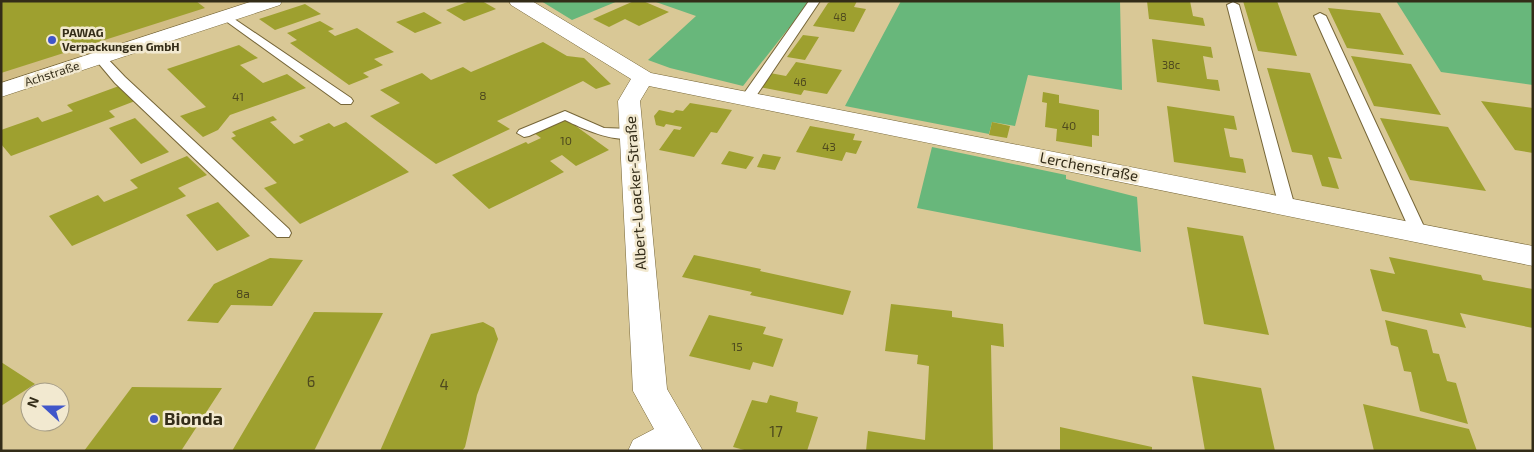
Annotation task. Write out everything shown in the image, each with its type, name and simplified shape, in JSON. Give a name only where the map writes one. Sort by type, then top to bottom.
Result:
[{"type":"street","name":"Achstraße","points":[[1,90],[273,1]]},
{"type":"street","points":[[518,1],[644,78]]},
{"type":"street","name":"Lerchenstraße","points":[[644,78],[1533,256]]},
{"type":"street","name":"Albert-Loacker-Straße","points":[[644,78],[634,89],[629,101],[631,133],[650,391],[668,446]]},
{"type":"lane","points":[[746,99],[814,1]]},
{"type":"lane","points":[[1233,5],[1287,207]]},
{"type":"lane","points":[[228,16],[346,101]]},
{"type":"lane","points":[[1320,16],[1419,233]]},
{"type":"lane","points":[[100,58],[283,234]]},
{"type":"lane","points":[[524,133],[565,115],[601,132],[631,133]]},
{"type":"shaded area","name":"PAWAG Verpackungen GmbH","points":[[1,1],[273,1],[1,90]]},
{"type":"green space","points":[[541,1],[618,1],[572,20]]},
{"type":"green space","points":[[653,1],[810,1],[743,86],[670,68],[648,60],[696,16]]},
{"type":"green space","points":[[901,1],[1120,1],[1122,90],[1028,75],[1015,126],[992,122],[989,134],[845,106]]},
{"type":"green space","points":[[1396,1],[1533,1],[1533,85],[1441,72]]},
{"type":"green space","points":[[932,147],[1066,175],[1066,179],[1137,197],[1141,252],[917,208]]},
{"type":"building","name":"PAWAG Verpackungen GmbH","points":[[1,1],[196,1],[205,8],[1,73]]},
{"type":"building","points":[[470,1],[482,1],[496,9],[464,21],[446,10]]},
{"type":"building","points":[[634,1],[643,1],[669,12],[639,26],[625,19],[609,27],[593,19]]},
{"type":"building","points":[[832,1],[857,1],[854,7],[866,9],[854,32],[813,26],[828,3]]},
{"type":"building","points":[[1147,1],[1190,1],[1193,16],[1203,18],[1205,26],[1149,19]]},
{"type":"building","points":[[1243,1],[1277,1],[1297,56],[1258,51]]},
{"type":"building","points":[[305,4],[321,14],[275,30],[259,19]]},
{"type":"building","points":[[1328,8],[1380,13],[1404,55],[1347,48]]},
{"type":"building","points":[[424,12],[442,23],[415,33],[396,22]]},
{"type":"building","points":[[320,21],[334,29],[328,31],[335,36],[357,28],[394,52],[374,59],[383,65],[363,73],[369,77],[349,85],[290,43],[297,40],[287,33]]},
{"type":"building","points":[[803,35],[819,37],[805,60],[787,57]]},
{"type":"building","points":[[1152,39],[1211,47],[1213,58],[1203,56],[1207,79],[1218,80],[1220,91],[1157,82]]},
{"type":"building","points":[[543,42],[567,56],[584,58],[611,84],[596,89],[583,81],[497,121],[510,129],[436,164],[370,116],[400,103],[380,90],[422,73],[431,80],[463,67],[471,72]]},
{"type":"building","points":[[239,45],[258,58],[240,65],[263,83],[287,74],[306,88],[230,115],[218,130],[203,137],[180,116],[206,107],[167,69]]},
{"type":"building","points":[[1351,56],[1411,64],[1441,115],[1374,106]]},
{"type":"building","points":[[796,62],[842,70],[827,94],[804,90],[801,95],[760,87],[770,73],[786,76]]},
{"type":"building","points":[[1267,68],[1310,73],[1342,159],[1328,157],[1339,189],[1322,186],[1312,155],[1292,152]]},
{"type":"building","points":[[119,86],[135,101],[109,111],[115,117],[11,156],[1,144],[1,130],[38,117],[42,122],[73,111],[67,105]]},
{"type":"building","points":[[1043,92],[1059,95],[1059,103],[1099,110],[1099,136],[1092,135],[1092,147],[1056,141],[1057,129],[1045,127],[1047,103],[1042,102]]},
{"type":"building","points":[[1481,101],[1533,108],[1533,153],[1515,150]]},
{"type":"building","points":[[690,103],[732,110],[717,133],[711,132],[694,157],[659,150],[674,129],[680,130],[682,127],[666,124],[664,127],[656,125],[654,116],[659,110],[673,113],[676,110],[683,111]]},
{"type":"building","points":[[1167,106],[1234,116],[1237,130],[1224,128],[1230,157],[1243,159],[1246,173],[1174,162]]},
{"type":"building","points":[[273,116],[277,120],[270,122],[294,144],[304,140],[299,136],[329,123],[334,127],[346,122],[409,172],[300,224],[264,188],[277,183],[231,138],[236,136],[232,132]]},
{"type":"building","points":[[135,118],[169,152],[141,164],[109,128]]},
{"type":"building","points":[[1380,118],[1448,127],[1486,191],[1410,180]]},
{"type":"building","points":[[566,119],[609,150],[576,166],[562,155],[550,161],[564,172],[489,209],[452,175],[526,142],[528,144],[541,138],[534,133]]},
{"type":"building","points":[[992,122],[1010,126],[1007,138],[989,135]]},
{"type":"building","points":[[810,126],[855,134],[853,140],[862,141],[856,154],[846,152],[842,161],[796,152]]},
{"type":"building","points":[[729,151],[754,157],[746,169],[721,164]]},
{"type":"building","points":[[763,154],[781,157],[775,170],[757,167]]},
{"type":"building","points":[[187,156],[207,175],[178,188],[186,196],[72,246],[49,216],[98,195],[104,202],[138,188],[130,180]]},
{"type":"building","points":[[218,202],[250,236],[217,251],[186,215]]},
{"type":"building","points":[[1187,227],[1243,236],[1269,335],[1204,324]]},
{"type":"building","points":[[694,255],[851,291],[843,315],[750,295],[752,292],[682,277]]},
{"type":"building","points":[[1389,257],[1481,275],[1483,280],[1533,289],[1533,328],[1460,313],[1466,328],[1382,311],[1370,269],[1395,274]]},
{"type":"building","points":[[270,258],[303,260],[272,306],[231,305],[218,323],[187,321],[214,284]]},
{"type":"building","points":[[891,304],[952,311],[952,317],[1003,324],[1004,347],[991,345],[993,451],[866,451],[868,431],[925,440],[929,366],[917,364],[918,355],[885,351]]},
{"type":"building","points":[[314,312],[383,313],[314,451],[232,451]]},
{"type":"building","points":[[709,315],[766,327],[763,334],[783,339],[773,367],[753,362],[750,370],[689,356]]},
{"type":"building","points":[[1385,320],[1427,330],[1433,353],[1439,354],[1447,381],[1456,383],[1468,424],[1420,411],[1411,372],[1404,371],[1398,347],[1391,345]]},
{"type":"building","points":[[483,322],[494,328],[498,339],[477,395],[465,447],[462,451],[380,451],[431,334]]},
{"type":"building","points":[[1,362],[32,382],[20,382],[20,394],[1,406]]},
{"type":"building","points":[[1192,376],[1261,388],[1275,451],[1205,451]]},
{"type":"building","name":"Bionda","points":[[132,387],[222,388],[181,451],[84,451]]},
{"type":"building","points":[[770,395],[798,402],[796,412],[818,417],[807,451],[748,451],[733,447],[752,400],[767,403]]},
{"type":"building","points":[[1363,404],[1469,429],[1477,451],[1374,451]]},
{"type":"building","points":[[1060,427],[1152,447],[1152,451],[1060,451]]},
{"type":"place","name":"PAWAG Verpackungen GmbH","points":[[52,40]]},
{"type":"place","name":"Bionda","points":[[154,419]]}]
